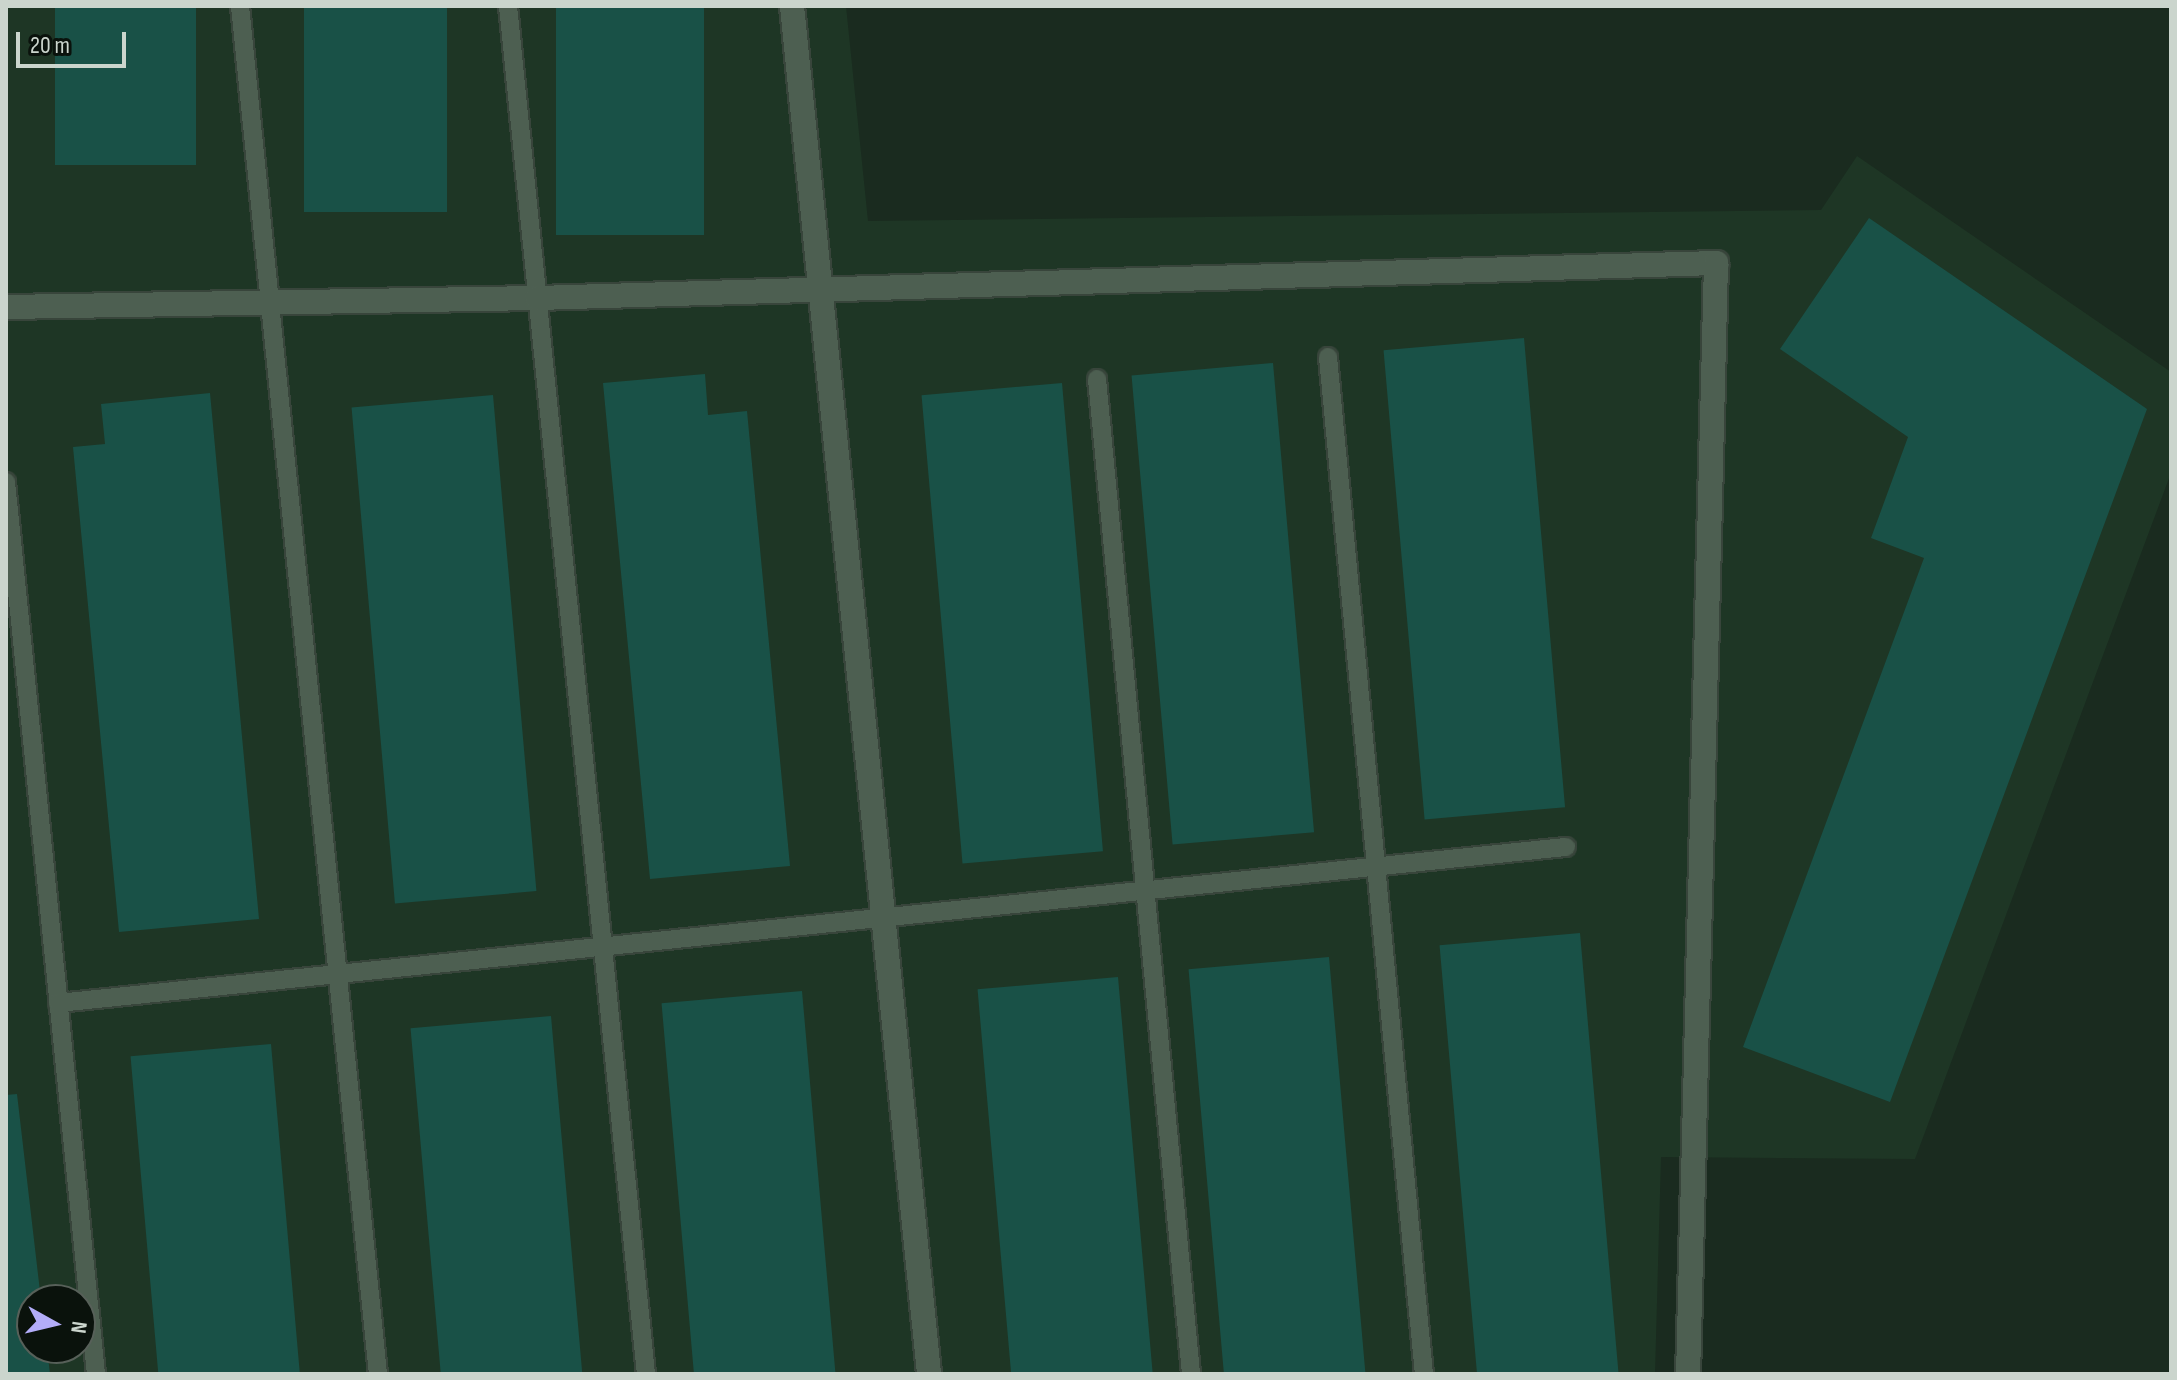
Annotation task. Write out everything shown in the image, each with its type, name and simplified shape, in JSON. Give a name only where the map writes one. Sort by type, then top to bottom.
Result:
[{"type":"street","points":[[792,6],[929,1374]]},
{"type":"street","points":[[6,307],[537,298],[1716,263],[1688,1374]]},
{"type":"lane","points":[[240,6],[378,1374]]},
{"type":"lane","points":[[508,6],[646,1374]]},
{"type":"lane","points":[[1328,357],[1424,1374]]},
{"type":"lane","points":[[1097,379],[1191,1374]]},
{"type":"lane","points":[[6,482],[96,1374]]},
{"type":"lane","points":[[58,1003],[1566,847]]},
{"type":"shaded area","points":[[6,6],[846,6],[868,221],[1821,210],[1857,156],[2171,372],[2171,473],[1915,1159],[1661,1157],[1655,1374],[6,1374]]},
{"type":"building","points":[[55,6],[196,6],[196,165],[55,165]]},
{"type":"building","points":[[304,6],[447,6],[447,212],[304,212]]},
{"type":"building","points":[[556,6],[704,6],[704,235],[556,235]]},
{"type":"building","points":[[1869,218],[2147,409],[1890,1102],[1743,1047],[1924,558],[1871,538],[1908,437],[1780,349]]},
{"type":"building","points":[[1524,338],[1565,807],[1425,819],[1384,350]]},
{"type":"building","points":[[1273,363],[1314,832],[1173,845],[1132,375]]},
{"type":"building","points":[[705,374],[708,415],[747,411],[790,866],[650,879],[603,383]]},
{"type":"building","points":[[1062,383],[1103,851],[962,864],[922,395]]},
{"type":"building","points":[[210,393],[259,919],[119,932],[73,447],[105,444],[101,404]]},
{"type":"building","points":[[493,395],[536,891],[395,903],[352,407]]},
{"type":"building","points":[[1580,933],[1619,1374],[1477,1374],[1440,945]]},
{"type":"building","points":[[1329,957],[1365,1374],[1224,1374],[1189,969]]},
{"type":"building","points":[[1118,977],[1153,1374],[1011,1374],[978,989]]},
{"type":"building","points":[[802,991],[836,1374],[694,1374],[662,1003]]},
{"type":"building","points":[[551,1016],[582,1374],[441,1374],[411,1028]]},
{"type":"building","points":[[271,1044],[300,1374],[158,1374],[131,1056]]},
{"type":"building","points":[[17,1094],[39,1284],[16,1284],[16,1364],[49,1364],[50,1374],[6,1374],[6,1095]]}]
